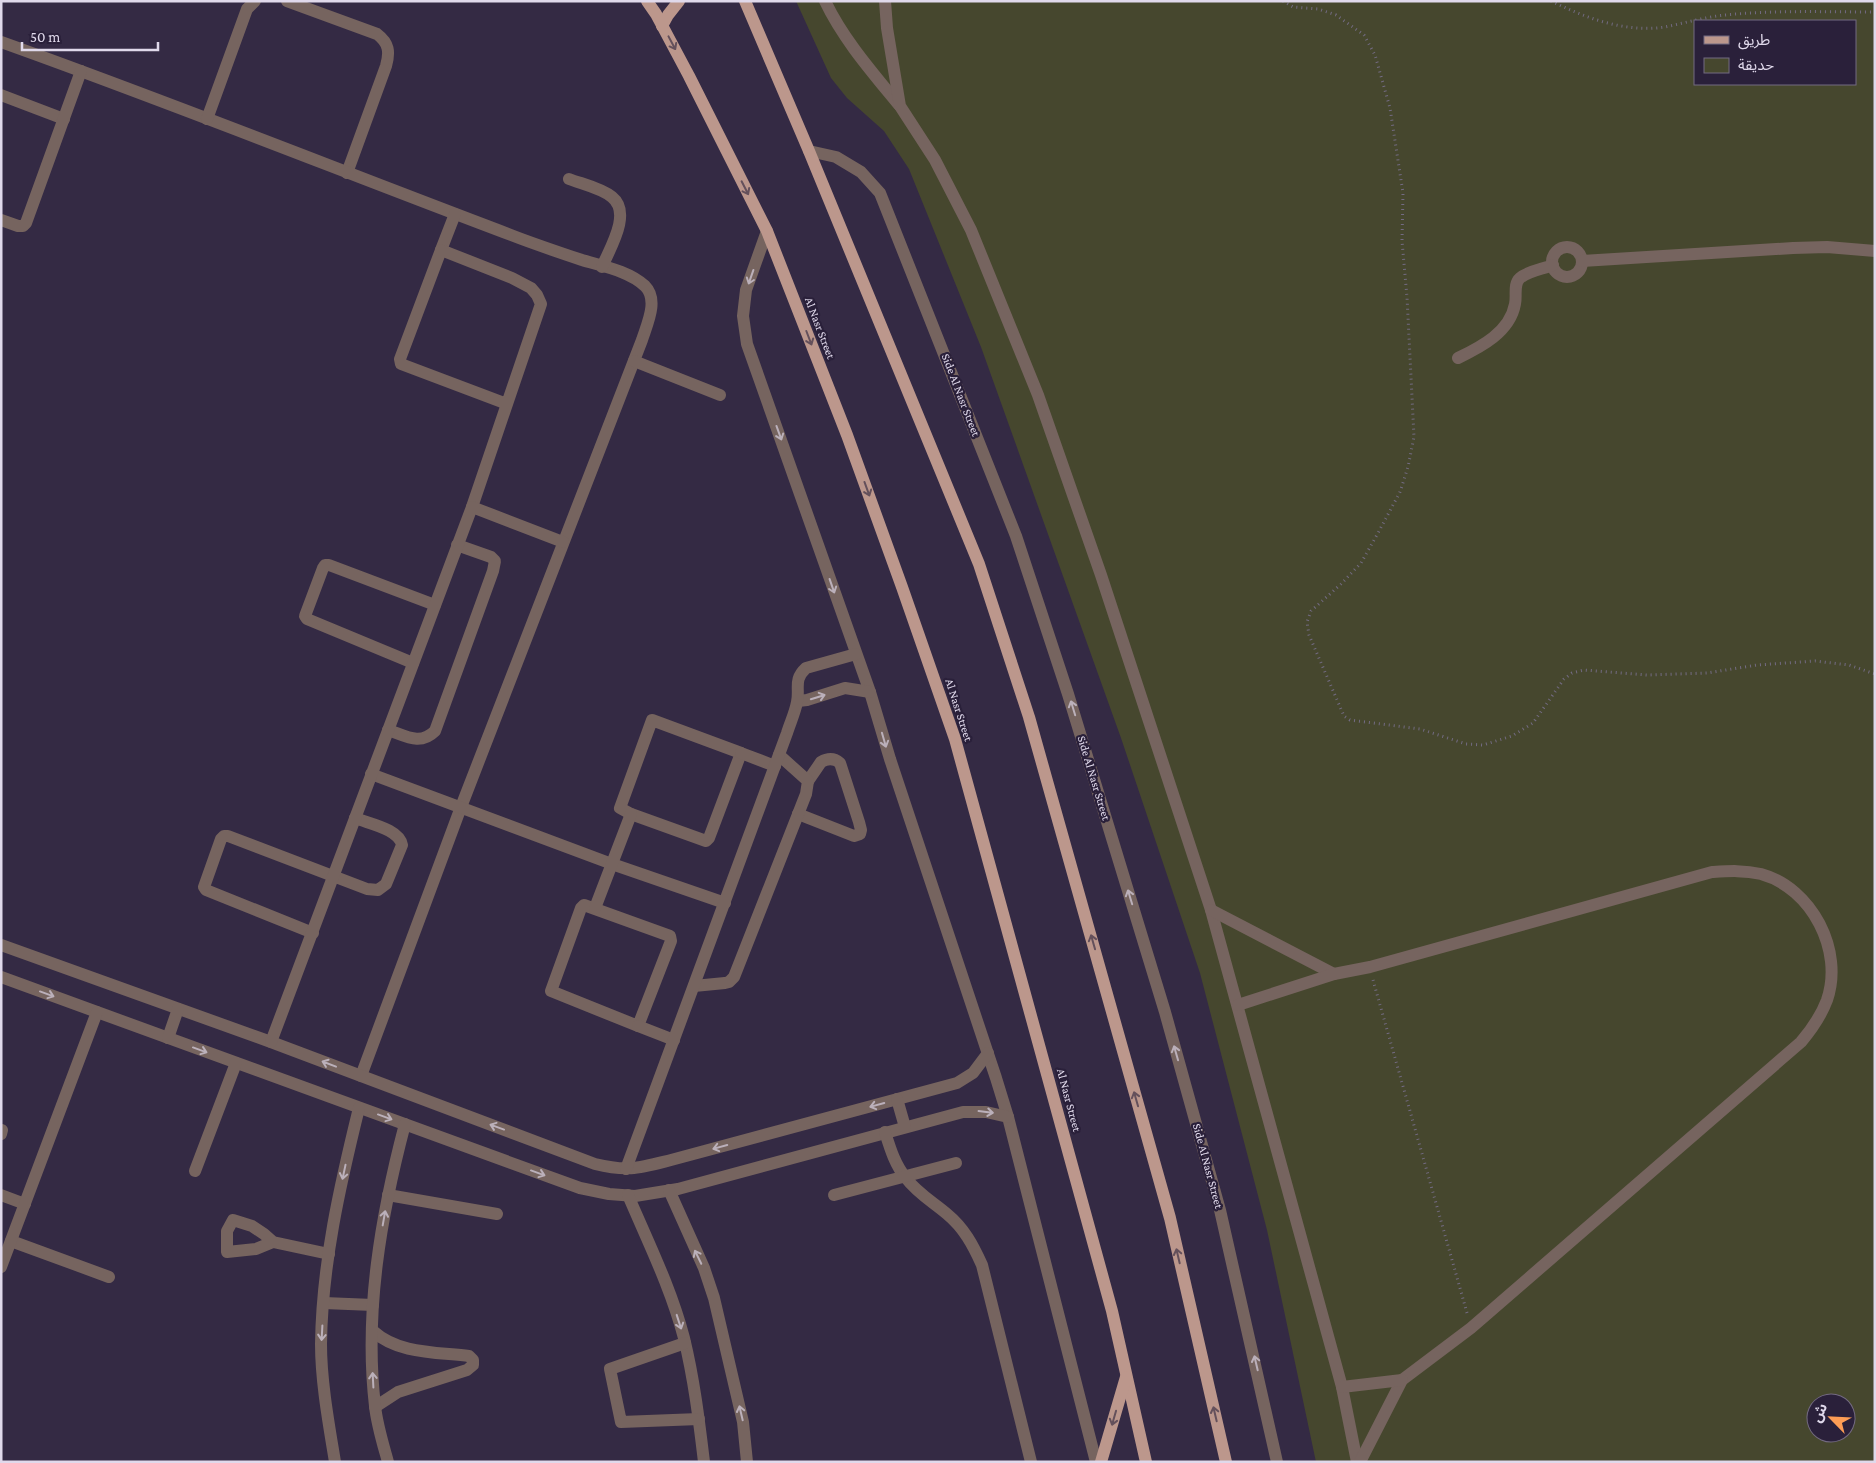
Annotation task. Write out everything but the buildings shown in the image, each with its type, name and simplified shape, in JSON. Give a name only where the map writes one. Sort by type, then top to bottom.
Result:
[{"type":"main road","name":"Al Nasr Street","points":[[647,1],[662,26],[767,231],[847,435],[954,739],[1112,1311],[1146,1462]]},
{"type":"main road","points":[[662,26],[679,1]]},
{"type":"main road","points":[[745,1],[809,151],[979,564],[1029,717],[1170,1218],[1226,1462]]},
{"type":"main road","points":[[1101,1462],[1127,1375]]},
{"type":"street","points":[[207,119],[247,9],[255,1]]},
{"type":"street","points":[[287,1],[378,34],[385,40],[388,48],[389,56],[386,66],[347,173]]},
{"type":"street","points":[[824,1],[869,68],[900,106],[935,160],[971,230],[1038,395],[1101,575],[1211,910],[1342,1387],[1359,1462]]},
{"type":"street","points":[[885,1],[887,28],[900,106]]},
{"type":"street","points":[[1,42],[540,246],[635,279],[646,287],[650,298],[652,306],[649,320],[634,361],[461,807],[361,1076]]},
{"type":"street","points":[[1,220],[18,226],[23,226],[26,223],[81,71]]},
{"type":"street","points":[[1,96],[64,119]]},
{"type":"street","name":"Side Al Nasr Street","points":[[809,151],[836,158],[853,167],[861,172],[880,193],[1016,536],[1068,694],[1165,1012],[1220,1210],[1278,1462]]},
{"type":"street","points":[[569,179],[606,193],[614,198],[619,206],[622,215],[620,224],[602,267]]},
{"type":"street","points":[[455,214],[400,359],[401,364],[506,404]]},
{"type":"street","points":[[767,231],[746,290],[743,316],[747,344],[870,692],[893,768],[1008,1117],[1096,1462]]},
{"type":"street","points":[[1582,261],[1793,248],[1827,247],[1875,251]]},
{"type":"street","points":[[1563,248],[1573,248],[1578,252],[1582,261],[1578,272],[1569,277],[1559,274],[1553,265],[1554,255],[1563,248]]},
{"type":"street","points":[[271,1042],[472,507],[541,304],[531,288],[512,278],[441,250]]},
{"type":"street","points":[[1458,358],[1474,351],[1509,322],[1515,304],[1516,284],[1520,278],[1553,265]]},
{"type":"street","points":[[634,361],[720,394]]},
{"type":"street","points":[[472,507],[563,542]]},
{"type":"street","points":[[388,730],[420,740],[428,738],[435,731],[495,561],[491,557],[457,545]]},
{"type":"street","points":[[413,663],[307,619],[306,616],[322,568],[325,565],[329,565],[435,605]]},
{"type":"street","points":[[626,1169],[798,701],[797,684],[801,673],[806,668],[856,654]]},
{"type":"street","points":[[798,701],[845,688],[870,692]]},
{"type":"street","points":[[741,753],[709,838],[706,841],[631,814],[620,808],[652,720],[741,753],[777,760],[808,781]]},
{"type":"street","points":[[694,986],[725,983],[734,977],[798,814],[806,794],[808,781],[821,762],[831,759],[840,763],[859,822],[860,834],[854,836],[798,814]]},
{"type":"street","points":[[372,774],[612,864],[725,903]]},
{"type":"street","points":[[595,908],[631,814]]},
{"type":"street","points":[[313,933],[206,890],[204,886],[221,839],[224,836],[228,836],[367,889],[378,890],[386,884],[402,845],[401,838],[394,833],[355,818]]},
{"type":"street","points":[[1238,1005],[1334,974],[1370,967],[1712,872],[1738,870],[1762,875],[1786,886],[1805,902],[1820,924],[1829,948],[1831,973],[1827,998],[1817,1022],[1801,1042],[1471,1328],[1402,1380],[1359,1462]]},
{"type":"street","points":[[638,1026],[671,941],[670,936],[584,905],[581,908],[551,991],[638,1026],[674,1040]]},
{"type":"street","points":[[1211,910],[1334,974]]},
{"type":"street","points":[[1,945],[271,1042],[595,1164],[616,1169],[636,1169],[958,1083],[973,1073],[988,1053]]},
{"type":"street","points":[[1,977],[580,1188],[610,1194],[628,1195],[669,1190],[963,1112],[986,1112],[1008,1117]]},
{"type":"street","points":[[168,1038],[178,1009]]},
{"type":"street","points":[[1,1267],[97,1012]]},
{"type":"street","points":[[195,1171],[236,1063]]},
{"type":"street","points":[[897,1099],[906,1127]]},
{"type":"street","points":[[335,1462],[328,1420],[321,1346],[329,1254],[344,1169],[359,1108]]},
{"type":"street","points":[[388,1462],[375,1407],[373,1305],[378,1254],[388,1195],[405,1124]]},
{"type":"street","points":[[885,1132],[894,1160],[904,1176],[917,1190],[949,1215],[963,1230],[982,1264],[1031,1462]]},
{"type":"street","points":[[834,1195],[956,1163]]},
{"type":"street","points":[[669,1190],[704,1268],[714,1298],[743,1422],[747,1462]]},
{"type":"street","points":[[1,1195],[25,1204]]},
{"type":"street","points":[[388,1195],[497,1214]]},
{"type":"street","points":[[628,1195],[668,1291],[685,1343],[694,1383],[704,1462]]},
{"type":"street","points":[[11,1241],[109,1277]]},
{"type":"street","points":[[272,1242],[329,1254]]},
{"type":"street","points":[[324,1303],[373,1305]]},
{"type":"street","points":[[373,1331],[381,1338],[398,1347],[469,1356],[473,1360],[473,1365],[467,1370],[398,1392],[375,1407]]},
{"type":"street","points":[[685,1343],[610,1369],[621,1422],[698,1419]]},
{"type":"street","points":[[1342,1387],[1402,1380]]},
{"type":"path","points":[[1284,1],[1293,7],[1318,9],[1336,15],[1364,35],[1376,55],[1390,108],[1403,193],[1402,241],[1407,297],[1414,437],[1408,467],[1400,492],[1366,555],[1341,584],[1311,611],[1307,622],[1309,634],[1344,716],[1350,720],[1420,729],[1466,744],[1483,745],[1512,736],[1533,723],[1564,679],[1572,673],[1584,670],[1647,675],[1707,673],[1756,665],[1815,661],[1849,665],[1875,674]]},
{"type":"path","points":[[1551,1],[1578,14],[1630,28],[1663,27],[1694,21]]},
{"type":"path","points":[[1699,20],[1724,15],[1875,12]]},
{"type":"path","points":[[1370,967],[1471,1328]]},
{"type":"green space","points":[[796,1],[1875,1],[1875,1462],[1316,1462],[1267,1230],[1200,973],[1121,738],[981,347],[909,169],[884,131],[847,98],[831,78]]}]
